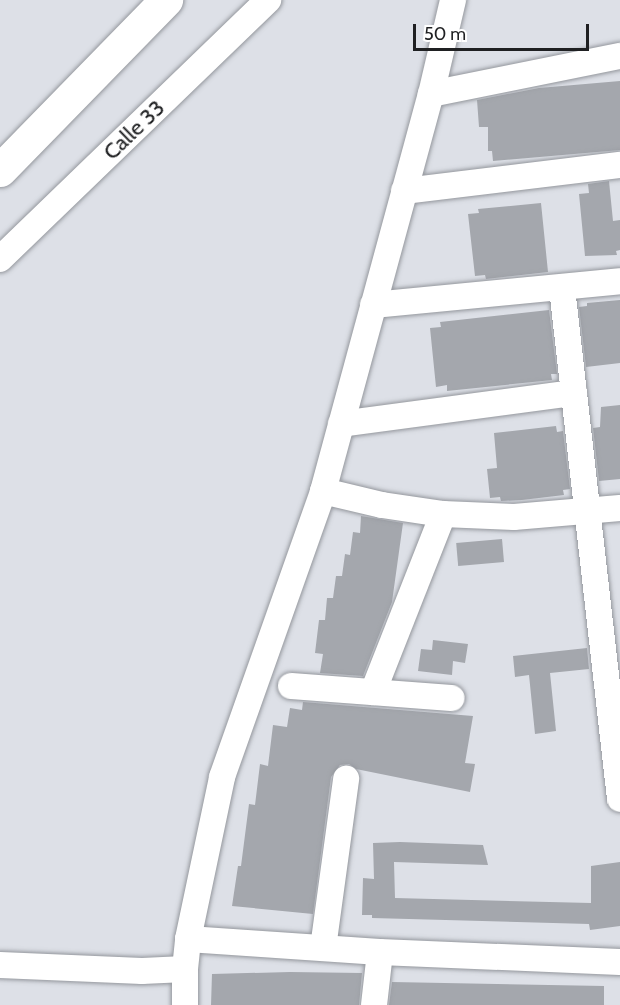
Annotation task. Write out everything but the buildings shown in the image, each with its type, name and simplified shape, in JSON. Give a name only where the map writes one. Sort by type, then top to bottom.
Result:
[{"type":"main road","points":[[0,170],[166,0]]},
{"type":"street","name":"Calle 33","points":[[0,260],[268,0]]},
{"type":"street","points":[[185,1005],[185,969],[189,939],[222,777],[322,491],[431,94],[453,0]]},
{"type":"street","points":[[431,94],[620,56]]},
{"type":"street","points":[[404,191],[620,165]]},
{"type":"street","points":[[373,305],[620,281]]},
{"type":"street","points":[[562,288],[588,512],[611,632],[620,799]]},
{"type":"street","points":[[341,424],[574,393]]},
{"type":"street","points":[[322,491],[382,505],[443,514],[514,517],[620,508]]},
{"type":"street","points":[[373,692],[443,514]]},
{"type":"street","points":[[291,686],[452,698]]},
{"type":"street","points":[[323,948],[346,779]]},
{"type":"street","points":[[189,939],[380,952],[620,962]]},
{"type":"street","points":[[374,1005],[380,952]]},
{"type":"street","points":[[0,965],[142,971],[185,969]]}]
